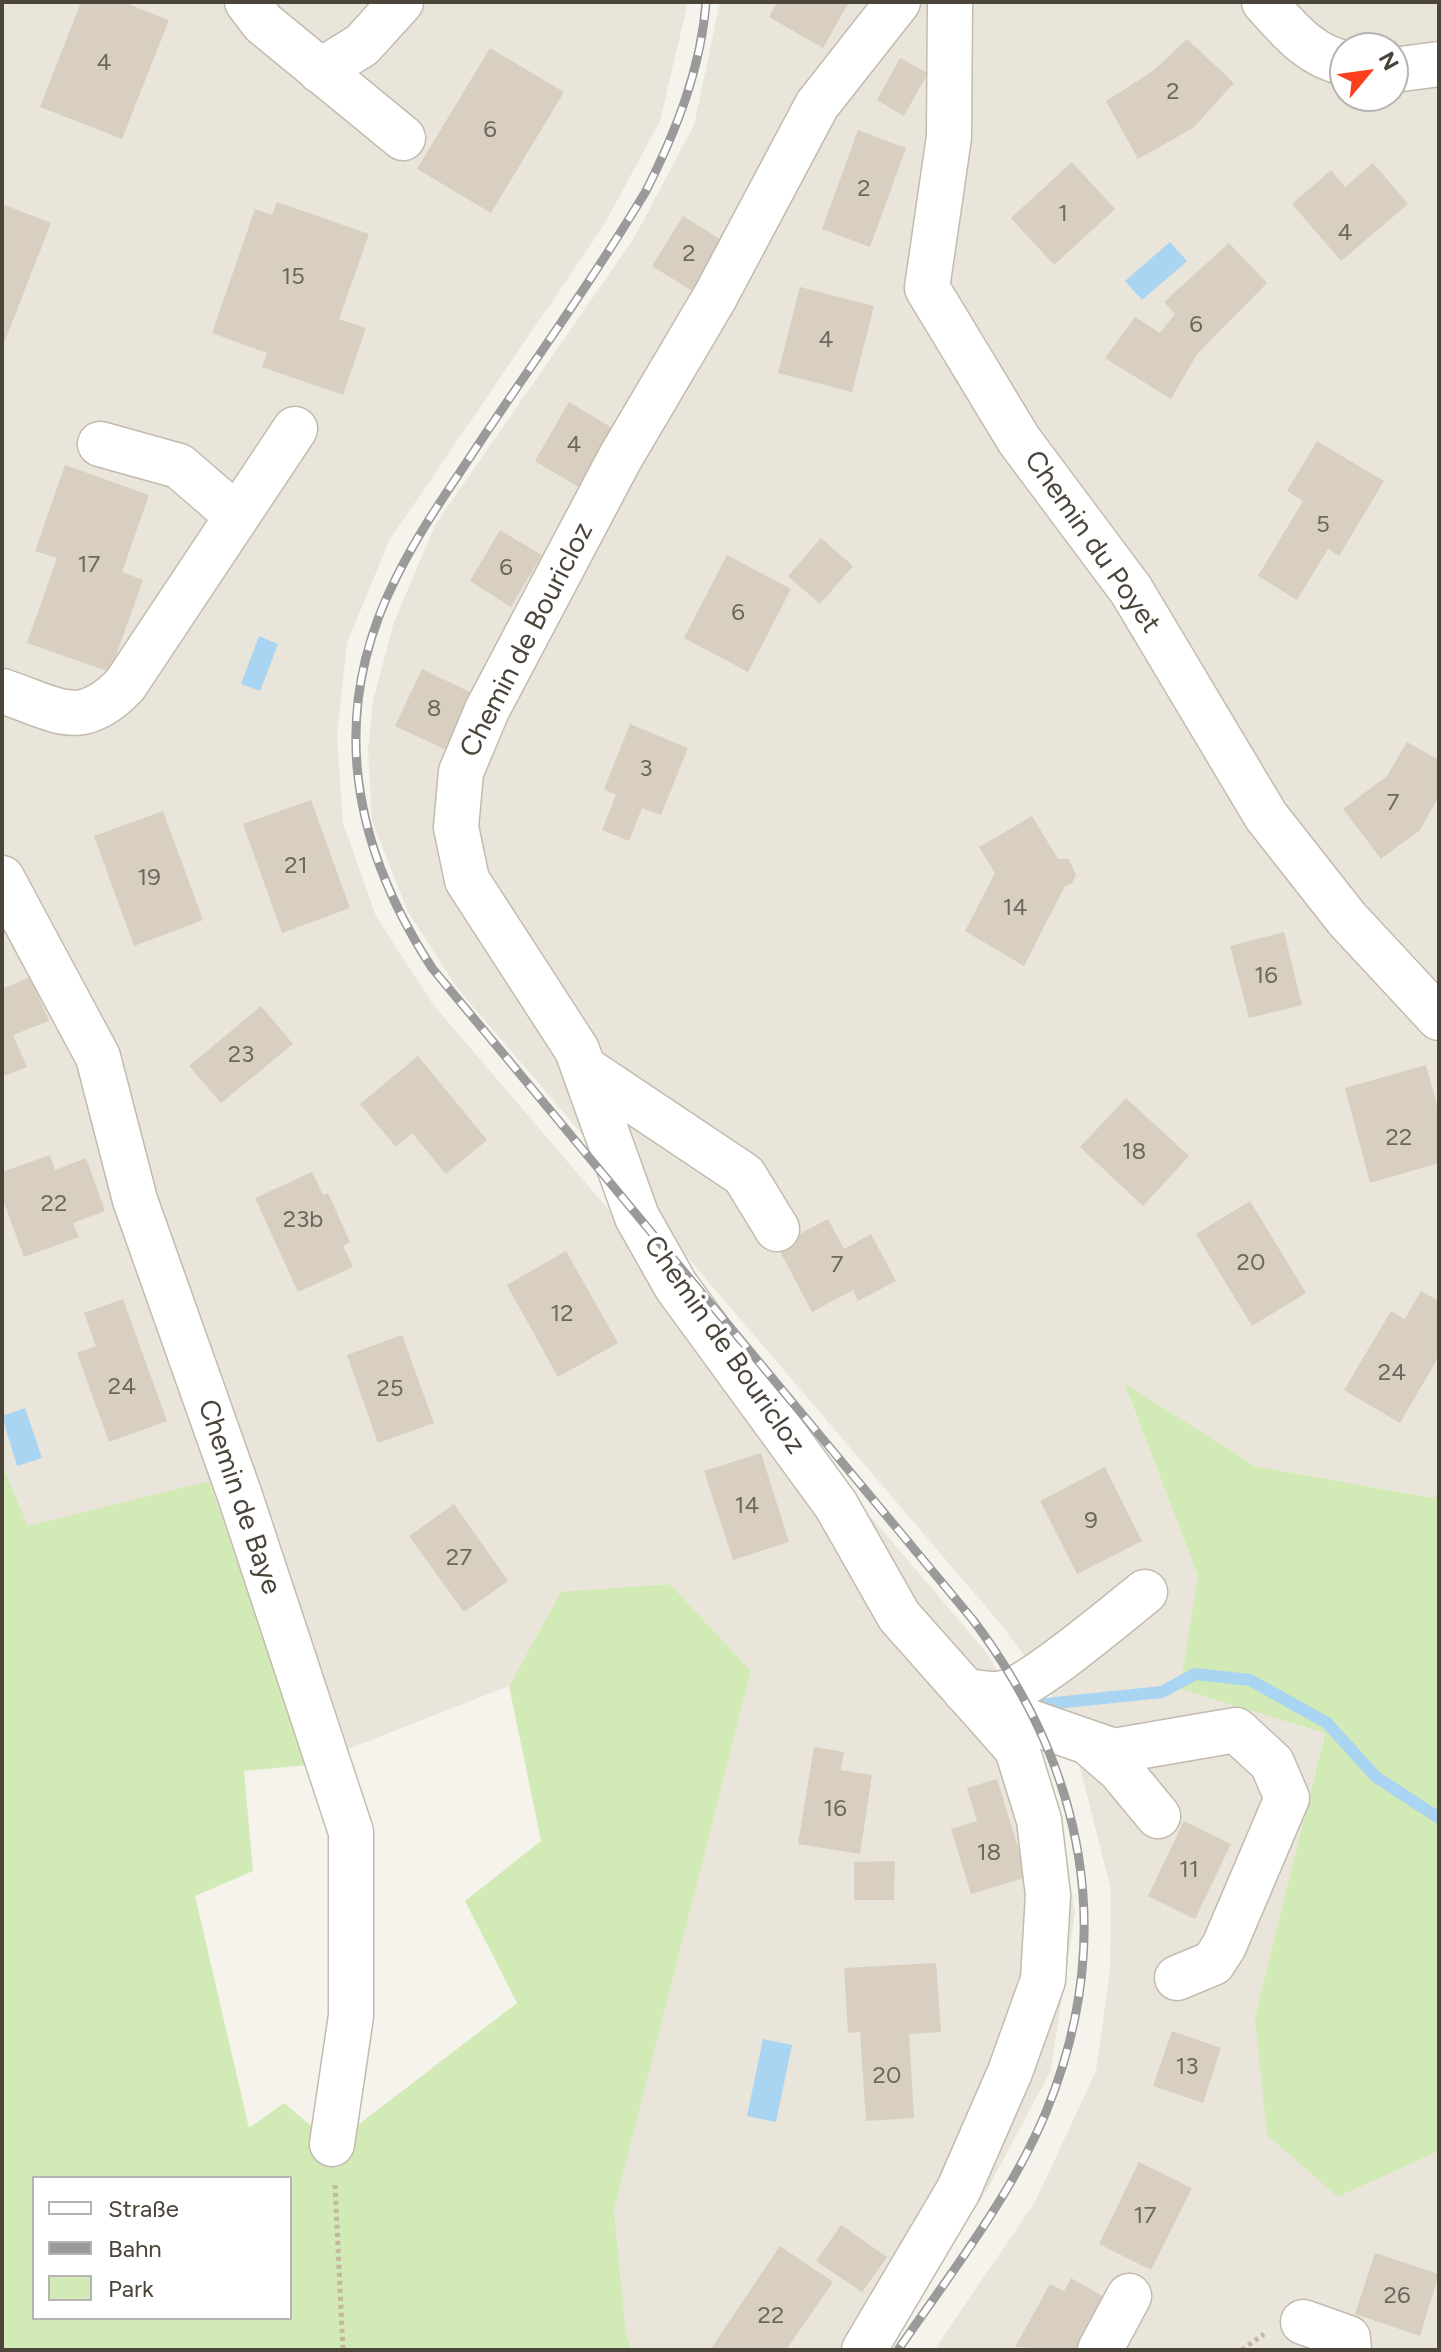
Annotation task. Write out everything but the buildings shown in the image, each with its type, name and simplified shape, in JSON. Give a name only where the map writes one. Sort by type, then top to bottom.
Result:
[{"type":"street","points":[[247,2],[263,23],[403,138]]},
{"type":"street","points":[[320,71],[362,45],[401,2]]},
{"type":"street","name":"Chemin de Bouricloz","points":[[864,2350],[958,2191],[1010,2072],[1043,1980],[1048,1895],[1039,1820],[1017,1749],[899,1616],[836,1505],[676,1286],[637,1217],[577,1050],[467,880],[456,827],[461,772],[487,710],[620,458],[715,297],[817,105],[898,2]]},
{"type":"street","name":"Chemin du Poyet","points":[[950,2],[949,137],[927,288],[1019,440],[1131,590],[1266,816],[1347,919],[1439,1018]]},
{"type":"street","points":[[1264,2],[1302,44],[1329,60]]},
{"type":"street","points":[[1409,68],[1439,64]]},
{"type":"street","points":[[2,691],[75,715],[104,707],[125,685],[295,429]]},
{"type":"street","points":[[100,444],[179,466],[237,516]]},
{"type":"street","name":"Chemin de Baye","points":[[2,878],[98,1057],[135,1200],[240,1496],[351,1832],[351,2016],[332,2144]]},
{"type":"street","points":[[584,1068],[744,1175],[777,1229]]},
{"type":"street","points":[[971,1697],[1003,1693],[1018,1685],[1069,1652],[1145,1592]]},
{"type":"street","points":[[971,1697],[1114,1751],[1236,1730],[1272,1763],[1287,1798],[1224,1946],[1213,1963],[1177,1978]]},
{"type":"street","points":[[1090,1744],[1120,1770],[1158,1816]]},
{"type":"street","points":[[1100,2350],[1129,2296]]},
{"type":"street","points":[[1303,2322],[1348,2338],[1349,2350]]},
{"type":"path","points":[[332,2144],[343,2350]]},
{"type":"shaded area","points":[[2,2],[688,2],[660,121],[604,225],[389,541],[347,643],[337,735],[343,823],[376,916],[432,1003],[987,1653],[1033,1733],[1060,1816],[1075,1913],[1051,2070],[987,2190],[883,2350],[632,2350],[626,2333],[614,2210],[751,1671],[670,1584],[561,1593],[509,1686],[307,1765],[28,1527],[2,1465]]},
{"type":"shaded area","points":[[720,2],[1439,2],[1439,1492],[1434,1498],[1255,1466],[1124,1384],[1198,1576],[1181,1689],[1325,1732],[1255,2017],[1338,2197],[1439,2151],[1439,2350],[934,2350],[1035,2202],[1096,2071],[1110,1971],[1111,1890],[1077,1756],[1050,1690],[999,1622],[458,989],[408,912],[372,821],[368,749],[373,701],[394,622],[435,525],[634,238],[694,125]]},
{"type":"green space","points":[[1124,1383],[1255,1466],[1433,1498],[1439,1492],[1439,2151],[1338,2197],[1267,2135],[1255,2017],[1325,1733],[1180,1689],[1198,1576]]},
{"type":"green space","points":[[2,1465],[28,1526],[209,1481],[307,1765],[244,1771],[253,1871],[195,1896],[249,2128],[284,2103],[333,2144],[517,2003],[465,1901],[541,1841],[509,1686],[561,1592],[670,1584],[751,1671],[614,2210],[626,2333],[632,2350],[2,2350]]},
{"type":"water","points":[[1170,242],[1187,261],[1142,300],[1125,281]]},
{"type":"water","points":[[259,636],[278,644],[260,691],[241,684]]},
{"type":"water","points":[[25,1408],[42,1458],[17,1466],[2,1416]]},
{"type":"water","points":[[763,2039],[792,2045],[776,2122],[747,2116]]},
{"type":"waterway","points":[[1046,1704],[1162,1692],[1195,1674],[1250,1680],[1327,1723],[1376,1777],[1439,1818]]},
{"type":"railway","points":[[706,2],[693,75],[667,146],[646,191],[437,507],[396,578],[374,629],[361,679],[356,729],[358,778],[367,826],[383,874],[405,922],[432,968],[973,1620],[1011,1677],[1042,1735],[1064,1795],[1078,1856],[1084,1919],[1081,1982],[1068,2047],[1046,2112],[1015,2175],[978,2235],[898,2350]]}]
